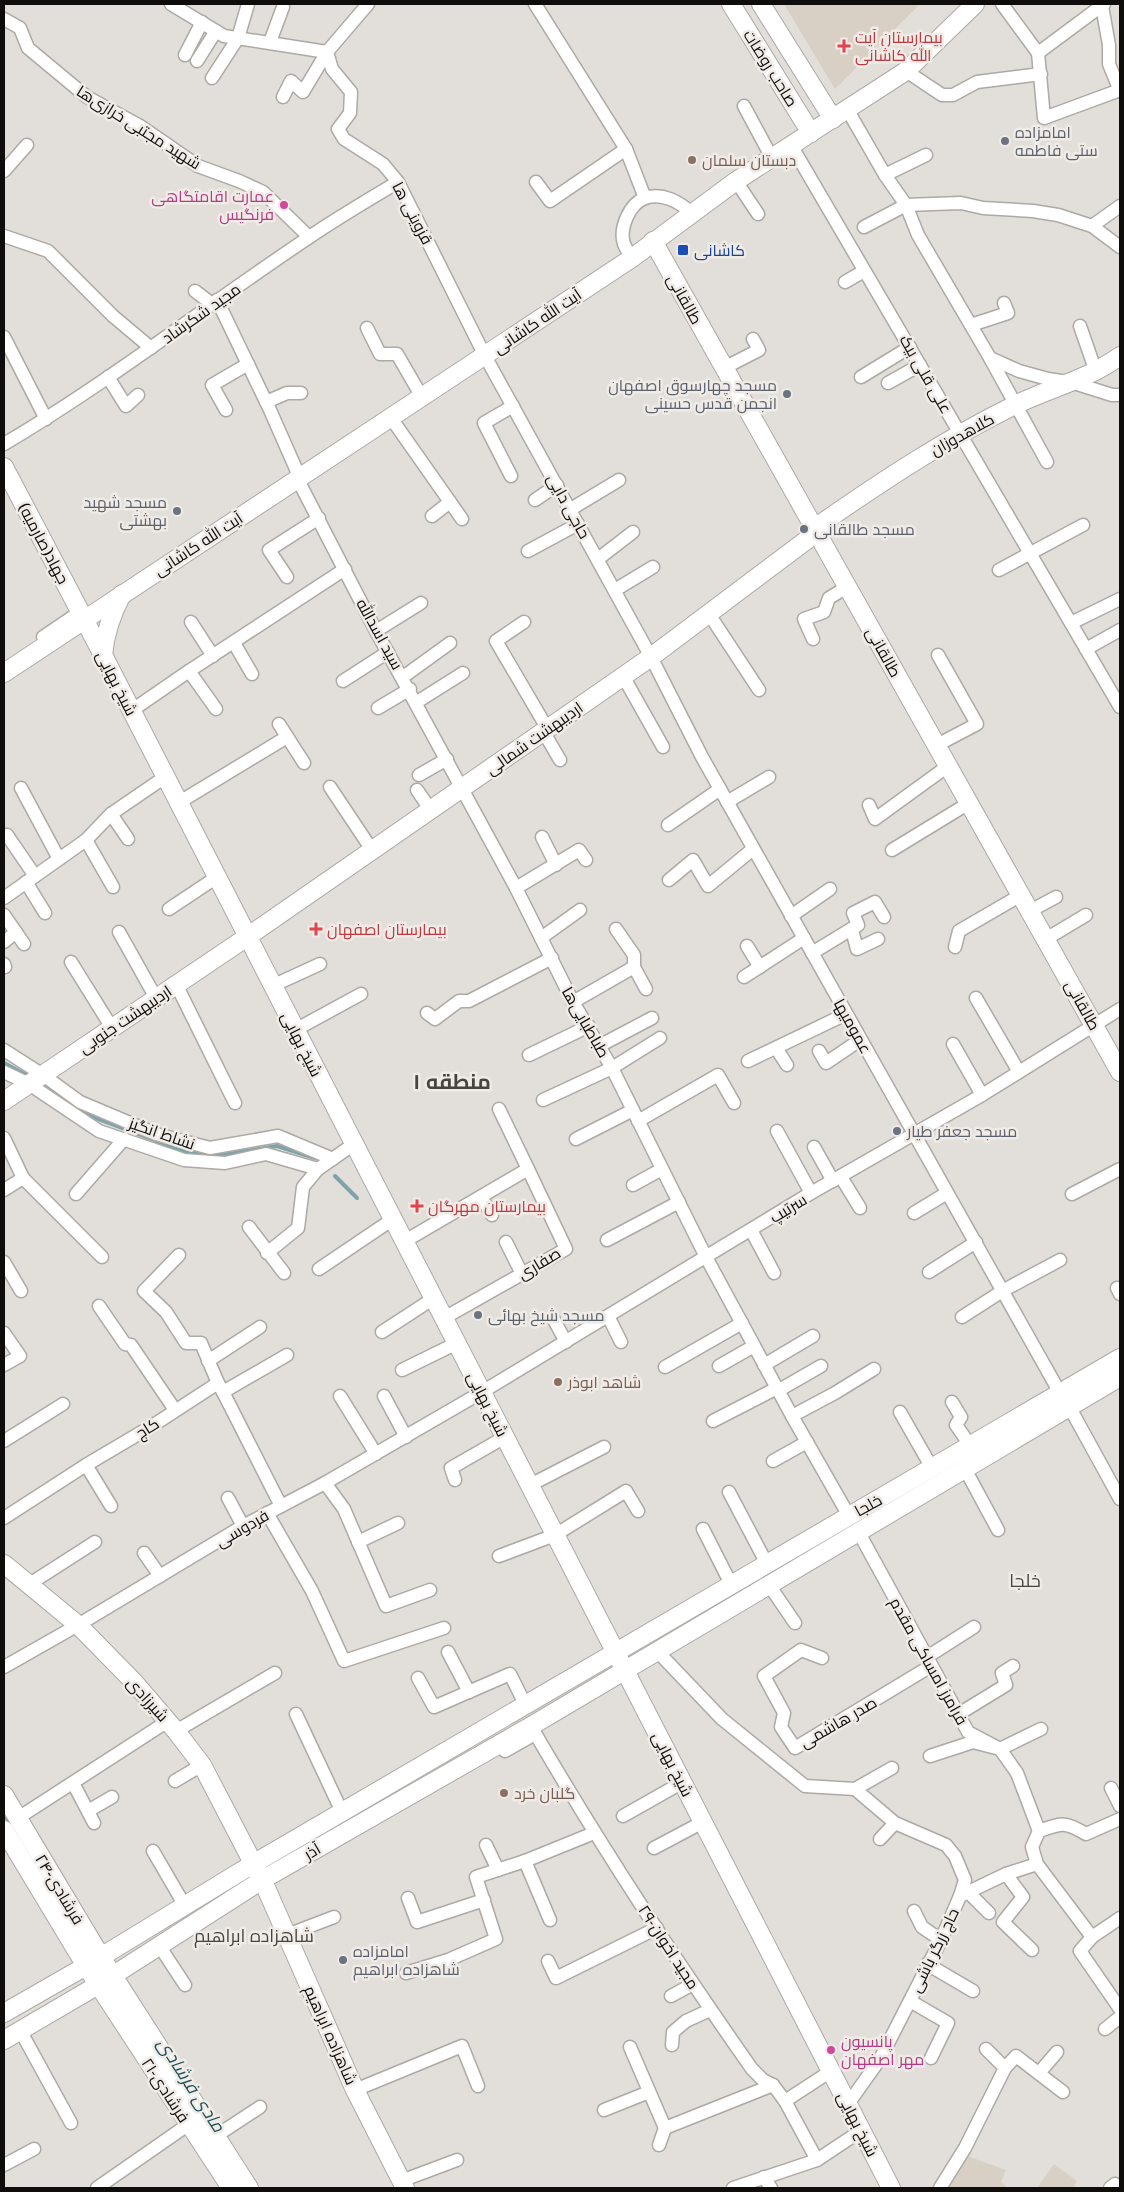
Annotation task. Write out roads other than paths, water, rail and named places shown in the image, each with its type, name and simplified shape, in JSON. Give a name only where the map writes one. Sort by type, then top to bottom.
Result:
[{"type":"main road","name":"صاحب روضات","points":[[731,4],[811,133]]},
{"type":"main road","name":"صاحب روضات","points":[[761,4],[840,114]]},
{"type":"main road","name":"آیت الله کاشانی","points":[[4,673],[78,618],[123,592],[298,480],[632,258],[650,236],[691,213],[736,181],[906,71],[975,4]]},
{"type":"main road","name":"طالقانی","points":[[650,236],[1120,1072]]},
{"type":"main road","name":"کلاهدوزان","points":[[816,533],[822,523],[890,476],[960,433],[1016,405],[1074,383],[1096,372],[1120,356]]},
{"type":"main road","name":"جهاد(صارمیه)","points":[[4,467],[78,618]]},
{"type":"main road","name":"اردیبهشت شمالی","points":[[247,937],[651,657],[816,533]]},
{"type":"main road","points":[[103,655],[110,623],[123,592]]},
{"type":"main road","name":"شیخ بهایی","points":[[78,618],[103,655],[892,2188]]},
{"type":"main road","name":"اردیبهشت جنوبی","points":[[4,1101],[247,937]]},
{"type":"main road","name":"خلجا","points":[[901,1496],[932,1468],[1120,1358]]},
{"type":"main road","name":"خلجا","points":[[616,1653],[767,1564],[854,1523],[901,1496],[965,1469],[1120,1377]]},
{"type":"main road","name":"خلجا","points":[[625,1670],[769,1585],[854,1523]]},
{"type":"main road","name":"شیرزادی","points":[[4,1564],[78,1625],[134,1682],[172,1726],[202,1765],[264,1884]]},
{"type":"main road","points":[[687,1612],[697,1628]]},
{"type":"main road","name":"آذر","points":[[4,2013],[86,1966],[253,1864],[616,1653]]},
{"type":"main road","name":"آذر","points":[[4,2040],[22,2033],[100,1988],[264,1884],[533,1730],[625,1670]]},
{"type":"main road","name":"۲۴-فرشادی","points":[[4,1795],[101,1957],[249,2188]]},
{"type":"main road","name":"۲۱-فرشادی","points":[[4,1830],[86,1966],[231,2188]]},
{"type":"main road","name":"شاهزاده ابراهیم","points":[[264,1884],[355,2090],[403,2184]]},
{"type":"street","points":[[171,4],[224,36],[327,52]]},
{"type":"street","points":[[212,78],[238,38],[248,4]]},
{"type":"street","points":[[283,97],[291,81],[303,92],[327,52],[368,4]]},
{"type":"street","points":[[535,4],[626,149],[645,198]]},
{"type":"street","points":[[1002,4],[1038,52],[1044,118],[1120,91],[1109,64],[1103,5],[1038,52]]},
{"type":"street","points":[[270,42],[283,7]]},
{"type":"street","name":"شهید مجتبی خرازی‌ها","points":[[4,19],[20,28],[28,48],[87,97],[140,126],[198,166],[239,181],[262,192],[309,237]]},
{"type":"street","points":[[185,54],[202,22]]},
{"type":"street","points":[[197,61],[216,31]]},
{"type":"street","name":"قزوینی ها","points":[[327,52],[332,69],[351,92],[350,113],[338,129],[344,139],[383,164],[398,182],[485,356]]},
{"type":"street","points":[[906,71],[942,94],[953,94],[976,82],[1041,74]]},
{"type":"street","points":[[744,106],[772,158]]},
{"type":"street","points":[[840,114],[906,205],[918,235],[990,358],[1047,462]]},
{"type":"street","points":[[4,171],[27,145]]},
{"type":"street","name":"علی قلی بیک","points":[[791,146],[1120,705]]},
{"type":"street","points":[[536,182],[550,201],[626,149]]},
{"type":"street","points":[[885,175],[926,155]]},
{"type":"street","points":[[736,181],[758,214]]},
{"type":"street","name":"مجید شکرشاد","points":[[4,444],[46,419],[151,348],[309,237],[398,182]]},
{"type":"street","points":[[632,258],[624,243],[624,224],[631,210],[645,198],[664,197],[682,203],[691,213]]},
{"type":"street","points":[[864,227],[906,205],[960,203],[984,208],[1033,211],[1058,215],[1092,226],[1120,248]]},
{"type":"street","points":[[1092,226],[1120,206]]},
{"type":"street","points":[[4,236],[48,251],[113,316],[151,348]]},
{"type":"street","points":[[845,282],[864,271]]},
{"type":"street","points":[[195,290],[215,302]]},
{"type":"street","name":"سید اسدالله","points":[[215,302],[266,402],[296,469],[298,480],[376,631],[410,689],[463,788]]},
{"type":"street","points":[[971,325],[1008,313],[1004,303]]},
{"type":"street","points":[[1080,326],[1096,372]]},
{"type":"street","points":[[367,328],[380,354],[397,354],[422,398]]},
{"type":"street","points":[[4,337],[46,419]]},
{"type":"street","points":[[724,368],[759,350],[753,339]]},
{"type":"street","points":[[861,377],[910,347]]},
{"type":"street","name":"حاجی دایی","points":[[485,356],[651,657]]},
{"type":"street","points":[[990,358],[1019,371],[1048,379],[1074,383],[1118,398]]},
{"type":"street","points":[[226,410],[212,386],[248,364]]},
{"type":"street","points":[[888,383],[920,365]]},
{"type":"street","points":[[108,377],[126,406],[138,395]]},
{"type":"street","points":[[266,402],[287,393],[301,393]]},
{"type":"street","points":[[511,476],[484,423],[513,406]]},
{"type":"street","points":[[391,418],[462,520]]},
{"type":"street","points":[[570,509],[619,480]]},
{"type":"street","points":[[535,500],[557,485]]},
{"type":"street","points":[[432,516],[450,502]]},
{"type":"street","points":[[287,578],[269,550],[319,518]]},
{"type":"street","points":[[528,550],[578,524]]},
{"type":"street","points":[[999,570],[1083,525]]},
{"type":"street","points":[[598,559],[633,532]]},
{"type":"street","points":[[615,590],[653,567]]},
{"type":"street","points":[[131,711],[345,569]]},
{"type":"street","points":[[813,638],[804,619],[824,612],[829,598],[847,587]]},
{"type":"street","points":[[1071,623],[1120,599]]},
{"type":"street","points":[[376,631],[420,603]]},
{"type":"street","points":[[709,614],[759,690]]},
{"type":"street","points":[[4,663],[78,618]]},
{"type":"street","points":[[192,622],[213,656]]},
{"type":"street","points":[[524,622],[496,641],[560,760]]},
{"type":"street","points":[[1086,649],[1120,630]]},
{"type":"street","points":[[234,643],[252,674]]},
{"type":"street","points":[[403,677],[450,643]]},
{"type":"street","points":[[343,681],[388,652]]},
{"type":"street","points":[[937,745],[977,724],[938,655]]},
{"type":"street","name":"عمومیها","points":[[651,657],[720,789],[913,1134],[1004,1290],[1060,1393]]},
{"type":"street","points":[[189,671],[216,709]]},
{"type":"street","points":[[417,702],[463,673]]},
{"type":"street","points":[[623,676],[663,747]]},
{"type":"street","points":[[378,708],[410,689]]},
{"type":"street","points":[[279,724],[304,763]]},
{"type":"street","points":[[178,802],[288,737]]},
{"type":"street","points":[[419,775],[447,759]]},
{"type":"street","points":[[869,805],[875,820],[948,766]]},
{"type":"street","points":[[4,898],[86,840],[111,814],[165,777]]},
{"type":"street","points":[[728,802],[769,777]]},
{"type":"street","points":[[330,787],[372,850]]},
{"type":"street","points":[[21,788],[59,859]]},
{"type":"street","name":"طباطبایی‌ها","points":[[463,788],[573,1002],[589,1026],[612,1068],[706,1257],[777,1388]]},
{"type":"street","points":[[668,825],[720,789]]},
{"type":"street","points":[[417,790],[430,809]]},
{"type":"street","points":[[892,850],[969,803]]},
{"type":"street","points":[[111,814],[128,839]]},
{"type":"street","points":[[4,838],[7,835],[45,913]]},
{"type":"street","points":[[542,837],[556,864]]},
{"type":"street","points":[[86,840],[114,887]]},
{"type":"street","points":[[669,880],[693,860],[708,886],[754,849]]},
{"type":"street","points":[[516,888],[579,850],[586,860]]},
{"type":"street","points":[[169,909],[217,877]]},
{"type":"street","points":[[791,916],[830,889]]},
{"type":"street","points":[[955,947],[958,931],[1020,894]]},
{"type":"street","points":[[1030,911],[1056,897]]},
{"type":"street","points":[[812,953],[852,930],[858,925],[853,913],[875,902],[884,917]]},
{"type":"street","points":[[541,938],[580,910]]},
{"type":"street","points":[[4,915],[24,944]]},
{"type":"street","points":[[1046,939],[1086,916]]},
{"type":"street","points":[[616,929],[634,955],[634,967],[646,989]]},
{"type":"street","points":[[852,930],[857,949],[878,939]]},
{"type":"street","points":[[4,942],[16,932]]},
{"type":"street","points":[[119,932],[156,998]]},
{"type":"street","points":[[744,977],[804,938]]},
{"type":"street","points":[[747,946],[760,967]]},
{"type":"street","points":[[427,1013],[435,1019],[459,1000],[469,1001],[552,958]]},
{"type":"street","points":[[71,962],[112,1028]]},
{"type":"street","points":[[272,986],[320,964]]},
{"type":"street","points":[[573,1002],[634,967]]},
{"type":"street","points":[[176,984],[235,1103]]},
{"type":"street","points":[[295,1030],[361,994]]},
{"type":"street","points":[[976,998],[1020,1072]]},
{"type":"street","name":"سرتیپ","points":[[482,1392],[811,1193],[982,1095],[1120,1009]]},
{"type":"street","points":[[748,1061],[846,1014]]},
{"type":"street","points":[[599,1046],[652,1018]]},
{"type":"street","points":[[528,1055],[589,1026]]},
{"type":"street","points":[[542,1100],[612,1068],[660,1038]]},
{"type":"street","points":[[819,1050],[826,1063],[860,1040]]},
{"type":"street","points":[[953,1044],[982,1095]]},
{"type":"street","points":[[776,1048],[786,1065]]},
{"type":"street","name":"نشاط انگیز","points":[[4,1050],[99,1131],[184,1160],[225,1163],[266,1154],[318,1169]]},
{"type":"street","name":"نشاط انگیز","points":[[4,1072],[36,1079],[80,1102],[156,1134],[210,1148],[278,1136],[333,1159]]},
{"type":"street","points":[[576,1139],[636,1116],[718,1075],[734,1103]]},
{"type":"street","points":[[404,1242],[528,1169],[499,1109]]},
{"type":"street","points":[[777,1131],[811,1193]]},
{"type":"street","points":[[4,1138],[23,1178],[102,1257]]},
{"type":"street","points":[[76,1194],[124,1139]]},
{"type":"street","points":[[267,1253],[298,1228],[302,1186],[318,1169],[354,1144]]},
{"type":"street","points":[[814,1147],[860,1208]]},
{"type":"street","name":"صفاری","points":[[444,1318],[566,1249],[528,1169]]},
{"type":"street","points":[[1072,1194],[1120,1169]]},
{"type":"street","points":[[633,1185],[662,1170]]},
{"type":"street","points":[[4,1190],[23,1178]]},
{"type":"street","points":[[914,1213],[947,1193]]},
{"type":"street","points":[[481,1197],[492,1215]]},
{"type":"street","points":[[607,1240],[679,1202]]},
{"type":"street","points":[[319,1269],[393,1219]]},
{"type":"street","points":[[248,1227],[284,1273]]},
{"type":"street","points":[[751,1230],[774,1273]]},
{"type":"street","points":[[506,1242],[522,1274]]},
{"type":"street","points":[[929,1272],[976,1242]]},
{"type":"street","points":[[179,1256],[144,1291],[174,1322],[186,1343],[201,1343],[208,1362],[281,1506]]},
{"type":"street","points":[[962,1316],[1004,1290],[1060,1260]]},
{"type":"street","points":[[4,1262],[21,1291]]},
{"type":"street","points":[[382,1332],[434,1298]]},
{"type":"street","points":[[99,1306],[125,1344],[131,1345],[175,1410]]},
{"type":"street","points":[[608,1316],[621,1342]]},
{"type":"street","points":[[554,1320],[566,1342]]},
{"type":"street","points":[[665,1368],[742,1323]]},
{"type":"street","points":[[208,1362],[260,1327]]},
{"type":"street","points":[[4,1333],[20,1356],[4,1365]]},
{"type":"street","points":[[764,1365],[813,1336]]},
{"type":"street","points":[[402,1370],[456,1343]]},
{"type":"street","points":[[719,1366],[754,1346]]},
{"type":"street","name":"کاج","points":[[4,1518],[86,1464],[152,1426],[175,1410],[287,1355]]},
{"type":"street","points":[[713,1421],[777,1388],[781,1389],[821,1366]]},
{"type":"street","points":[[792,1416],[874,1369]]},
{"type":"street","name":"فرامرز امساکی مقدم","points":[[777,1388],[854,1523],[957,1714],[968,1732],[1000,1749],[1017,1773],[1039,1831]]},
{"type":"street","name":"فردوسی","points":[[4,1666],[78,1625],[243,1526],[326,1483],[482,1392]]},
{"type":"street","points":[[340,1396],[376,1454]]},
{"type":"street","points":[[384,1396],[406,1436]]},
{"type":"street","points":[[952,1402],[961,1417],[956,1425],[970,1445]]},
{"type":"street","points":[[4,1441],[62,1404]]},
{"type":"street","points":[[1070,1408],[1120,1500]]},
{"type":"street","points":[[900,1412],[932,1468]]},
{"type":"street","points":[[455,1480],[450,1468],[505,1437]]},
{"type":"street","points":[[772,1461],[807,1442]]},
{"type":"street","points":[[530,1486],[604,1447]]},
{"type":"street","points":[[86,1464],[111,1506]]},
{"type":"street","points":[[965,1469],[998,1530]]},
{"type":"street","points":[[326,1483],[344,1509],[386,1606],[430,1590]]},
{"type":"street","points":[[499,1556],[555,1534],[626,1491],[638,1511]]},
{"type":"street","points":[[729,1492],[767,1564]]},
{"type":"street","points":[[228,1498],[243,1526]]},
{"type":"street","points":[[267,1513],[312,1591],[344,1661],[444,1628]]},
{"type":"street","points":[[358,1542],[398,1523]]},
{"type":"street","points":[[703,1529],[732,1586]]},
{"type":"street","points":[[28,1585],[94,1542]]},
{"type":"street","points":[[144,1553],[160,1576]]},
{"type":"street","points":[[769,1585],[795,1623]]},
{"type":"street","points":[[929,1662],[974,1627]]},
{"type":"street","name":"صدر هاشمی","points":[[822,1658],[801,1650],[764,1676],[784,1713],[781,1726],[795,1748],[929,1662]]},
{"type":"street","points":[[657,1651],[722,1719],[805,1786],[855,1788],[892,1768]]},
{"type":"street","points":[[448,1652],[469,1692]]},
{"type":"street","points":[[957,1714],[1006,1685],[1002,1673],[1013,1666]]},
{"type":"street","points":[[18,1818],[73,1783],[172,1726],[275,1673]]},
{"type":"street","points":[[418,1678],[434,1707],[510,1674],[526,1706]]},
{"type":"street","points":[[296,1714],[342,1812]]},
{"type":"street","points":[[930,1756],[972,1742],[1000,1749],[1041,1729]]},
{"type":"street","name":"۲۹-مجید اخوان","points":[[533,1730],[594,1833],[710,2010],[752,2069],[763,2080],[773,2085],[785,2101],[817,2160]]},
{"type":"street","points":[[175,1781],[202,1765]]},
{"type":"street","points":[[623,1816],[683,1782]]},
{"type":"street","points":[[73,1783],[94,1823]]},
{"type":"street","points":[[855,1788],[895,1823],[946,1845],[955,1856],[965,1880],[964,1893],[989,1913]]},
{"type":"street","points":[[1111,1788],[1120,1806]]},
{"type":"street","points":[[88,1811],[112,1797]]},
{"type":"street","points":[[1092,1938],[1036,1864],[1032,1847],[1039,1831],[1061,1824],[1070,1824],[1086,1834],[1120,1819]]},
{"type":"street","points":[[654,1848],[703,1822]]},
{"type":"street","points":[[880,1839],[895,1823]]},
{"type":"street","points":[[406,1973],[448,1960],[496,1940],[476,1878],[525,1861],[594,1833]]},
{"type":"street","points":[[486,1845],[498,1870]]},
{"type":"street","points":[[153,1851],[184,1906]]},
{"type":"street","points":[[525,1861],[550,1920]]},
{"type":"street","name":"حاج زرگر باشی","points":[[848,2104],[880,2059],[964,1893],[1006,1874],[1036,1864]]},
{"type":"street","points":[[1006,1874],[1023,1897],[1003,1922],[1032,1950]]},
{"type":"street","points":[[408,1898],[417,1922],[484,1900]]},
{"type":"street","points":[[914,1911],[922,1927],[941,1940]]},
{"type":"street","points":[[286,1935],[334,1917]]},
{"type":"street","points":[[1120,1918],[1092,1938],[1080,1951],[1120,2009]]},
{"type":"street","name":"آذر","points":[[115,1978],[164,1953],[202,1923]]},
{"type":"street","points":[[548,1962],[556,1978],[657,1928]]},
{"type":"street","points":[[164,1953],[185,1985]]},
{"type":"street","points":[[927,1964],[973,1991]]},
{"type":"street","points":[[671,1996],[693,1984]]},
{"type":"street","points":[[910,2001],[948,2023],[931,2058]]},
{"type":"street","points":[[672,2045],[673,2032],[686,2021],[710,2010]]},
{"type":"street","points":[[1105,2029],[1120,2017]]},
{"type":"street","points":[[22,2033],[71,2123]]},
{"type":"street","name":"آذر","points":[[4,2048],[22,2033]]},
{"type":"street","points":[[355,2090],[462,2046],[478,2086]]},
{"type":"street","points":[[630,2047],[665,2128],[659,2145]]},
{"type":"street","points":[[986,2049],[1005,2068]]},
{"type":"street","points":[[1039,2073],[1057,2052]]},
{"type":"street","points":[[940,2188],[965,2148],[1005,2068],[1016,2056],[1063,2092]]},
{"type":"street","points":[[785,2101],[831,2070]]},
{"type":"street","points":[[665,2128],[773,2085]]},
{"type":"street","points":[[604,2110],[649,2092]]},
{"type":"street","points":[[216,2136],[260,2106]]},
{"type":"street","points":[[103,2187],[189,2124]]},
{"type":"street","points":[[733,2188],[767,2183],[817,2160],[862,2130]]},
{"type":"street","points":[[4,2165],[34,2149]]},
{"type":"street","points":[[403,2184],[457,2160]]},
{"type":"waterway","points":[[4,1063],[30,1077]]},
{"type":"waterway","points":[[41,1084],[69,1101]]},
{"type":"waterway","points":[[79,1108],[98,1119],[183,1151],[217,1156],[277,1146],[315,1158]]},
{"type":"waterway","points":[[335,1176],[357,1198]]},
{"type":"waterway","name":"مادی فرشادی","points":[[4,1813],[13,1829]]},
{"type":"waterway","name":"مادی فرشادی","points":[[62,1909],[70,1922]]},
{"type":"place","name":"بیمارستان آیت الله کاشانی","points":[[844,46]]},
{"type":"place","name":"امامزاده ستی فاطمه","points":[[1005,141]]},
{"type":"place","name":"دبستان سلمان","points":[[692,160]]},
{"type":"place","name":"عمارت اقامتگاهی فرنگیس","points":[[284,205]]},
{"type":"place","name":"کاشانی","points":[[683,250]]},
{"type":"place","name":"مسجد چهارسوق اصفهان انجمن قدس حسینی","points":[[787,394]]},
{"type":"place","name":"مسجد شهید بهشتی","points":[[177,511]]},
{"type":"place","name":"مسجد طالقانی","points":[[804,529]]},
{"type":"place","name":"بیمارستان اصفهان","points":[[316,929]]},
{"type":"place","name":"مسجد جعفر طیار","points":[[897,1131]]},
{"type":"place","name":"بیمارستان مهرگان","points":[[417,1206]]},
{"type":"place","name":"مسجد شیخ بهائی","points":[[478,1315]]},
{"type":"place","name":"شاهد ابوذر","points":[[558,1382]]},
{"type":"place","name":"گلبان خرد","points":[[504,1793]]},
{"type":"place","name":"امامزاده شاهزاده ابراهیم","points":[[343,1960]]},
{"type":"place","name":"پانسیون مهر اصفهان","points":[[831,2050]]},
{"type":"district","name":"منطقه ۱","points":[[452,1082]]},
{"type":"district","name":"خلجا","points":[[1025,1581]]},
{"type":"district","name":"شاهزاده ابراهیم","points":[[254,1936]]}]
